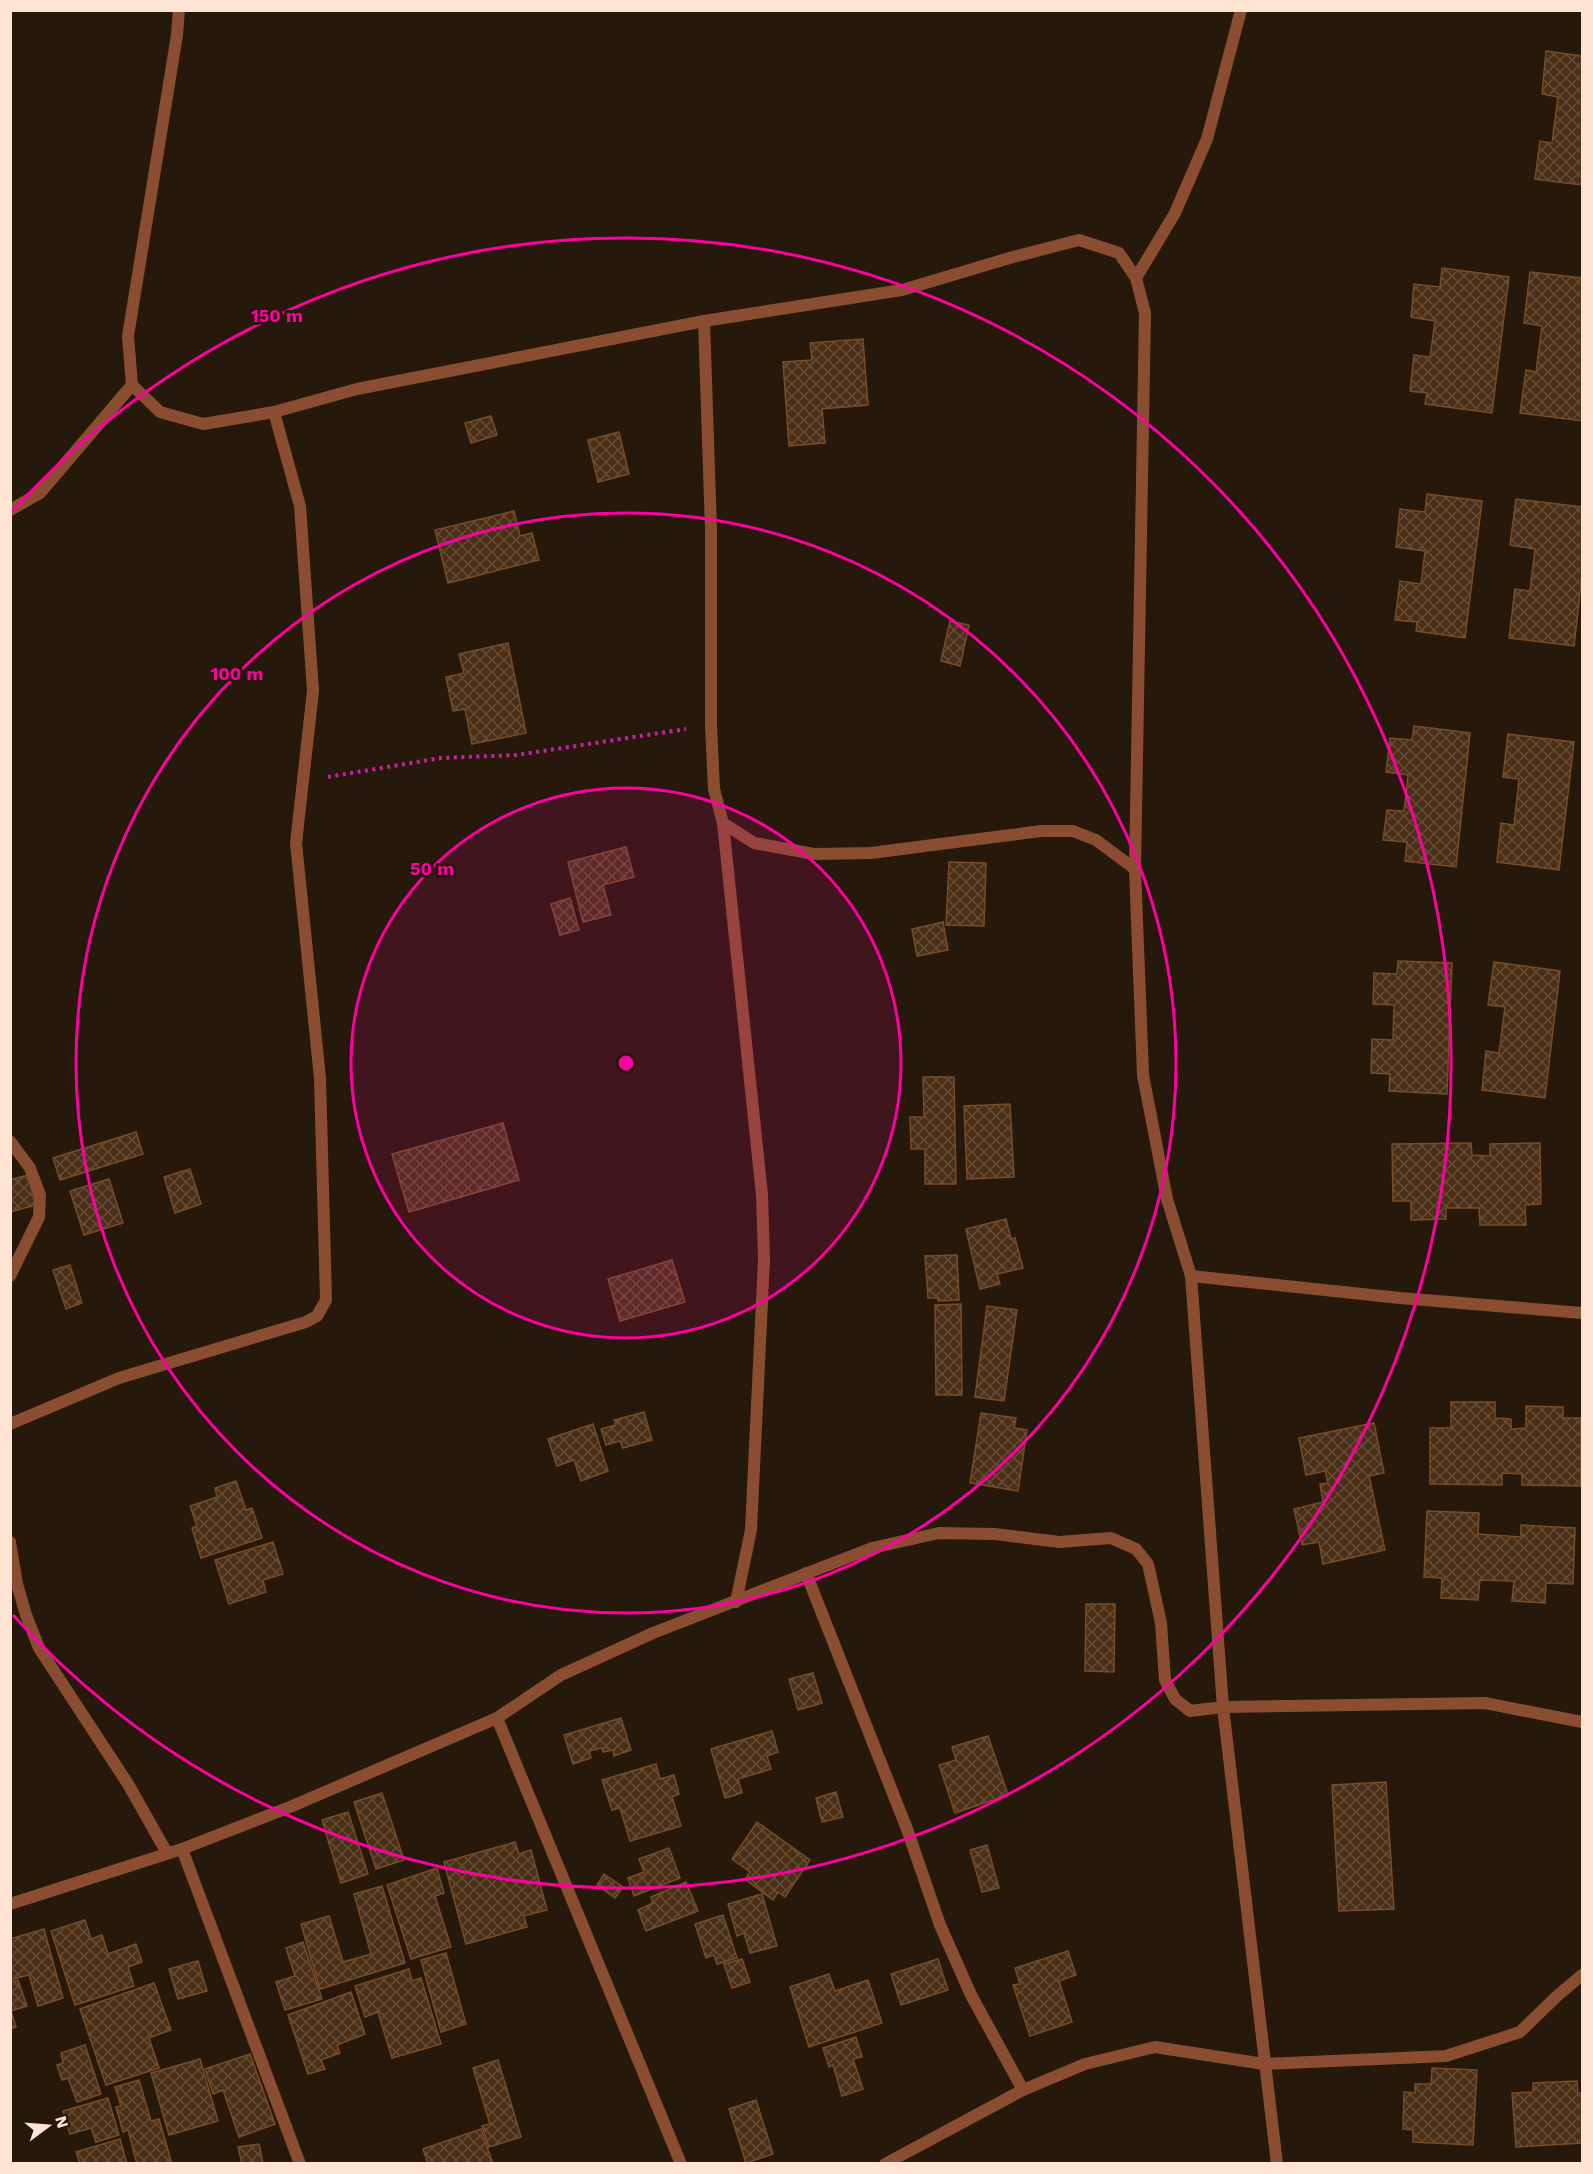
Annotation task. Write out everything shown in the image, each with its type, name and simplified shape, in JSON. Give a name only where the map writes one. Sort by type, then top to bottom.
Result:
[{"type":"street","points":[[179,10],[128,336],[132,385],[160,412],[203,424],[274,412],[357,389],[704,321],[902,290],[1079,240],[1119,253],[1136,278],[1145,313],[1135,868],[1143,1075],[1167,1198],[1191,1276],[1223,1707],[1277,2163]]},
{"type":"street","points":[[1136,278],[1175,213],[1207,139],[1241,10]]},
{"type":"street","points":[[704,321],[711,530],[711,725],[714,789],[723,823],[762,1195],[764,1260],[751,1530],[736,1602]]},
{"type":"street","points":[[10,510],[40,493],[132,385]]},
{"type":"street","points":[[10,1424],[119,1378],[306,1322],[317,1316],[326,1300],[320,1078],[296,843],[313,691],[300,506],[274,412]]},
{"type":"street","points":[[723,823],[754,843],[814,854],[871,853],[1041,831],[1073,831],[1096,840],[1135,868]]},
{"type":"street","points":[[10,1141],[30,1168],[40,1195],[39,1217],[10,1276]]},
{"type":"street","points":[[1191,1276],[1400,1298],[1582,1312]]},
{"type":"street","points":[[10,1904],[182,1849],[290,1807],[497,1718],[561,1674],[653,1633],[872,1548],[939,1533],[995,1534],[1059,1542],[1111,1538],[1136,1549],[1148,1564],[1161,1623],[1165,1680],[1175,1699],[1190,1711],[1223,1707],[1485,1703],[1582,1722]]},
{"type":"street","points":[[10,1542],[17,1584],[39,1648],[128,1784],[167,1853]]},
{"type":"street","points":[[806,1573],[907,1829],[940,1925],[971,1995],[1023,2090]]},
{"type":"street","points":[[497,1718],[681,2163]]},
{"type":"street","points":[[182,1849],[300,2163]]},
{"type":"street","points":[[885,2163],[1023,2090],[1084,2064],[1155,2047],[1264,2064],[1446,2056],[1520,2032],[1582,1975]]},
{"type":"path","points":[[303,781],[440,758],[517,754],[711,725]]},
{"type":"building","points":[[1546,51],[1582,56],[1582,185],[1535,179],[1540,141],[1552,143],[1558,97],[1542,94]]},
{"type":"building","points":[[1442,268],[1509,277],[1492,413],[1425,404],[1427,393],[1410,391],[1414,355],[1430,357],[1435,321],[1411,317],[1414,284],[1440,287]]},
{"type":"building","points":[[1530,272],[1582,278],[1582,421],[1520,413],[1526,370],[1536,372],[1542,326],[1524,323]]},
{"type":"building","points":[[863,339],[868,405],[822,409],[825,443],[789,446],[783,362],[812,360],[810,343]]},
{"type":"building","points":[[491,416],[497,435],[471,443],[465,423]]},
{"type":"building","points":[[619,432],[629,474],[598,482],[588,440]]},
{"type":"building","points":[[1427,494],[1482,501],[1465,638],[1416,631],[1417,622],[1395,620],[1400,581],[1421,584],[1425,551],[1396,547],[1400,509],[1425,512]]},
{"type":"building","points":[[1516,499],[1582,507],[1582,576],[1574,646],[1509,638],[1515,589],[1530,591],[1535,549],[1510,545]]},
{"type":"building","points":[[514,511],[520,536],[532,533],[539,560],[448,583],[435,530]]},
{"type":"building","points":[[950,621],[969,625],[960,666],[941,661]]},
{"type":"building","points":[[508,643],[526,733],[472,744],[465,709],[453,711],[446,677],[464,673],[459,654]]},
{"type":"building","points":[[1414,726],[1470,733],[1456,867],[1405,861],[1407,842],[1383,840],[1387,810],[1404,811],[1408,775],[1386,772],[1390,738],[1412,740]]},
{"type":"building","points":[[1508,734],[1574,742],[1559,870],[1497,862],[1501,823],[1514,825],[1519,779],[1503,777]]},
{"type":"building","points":[[626,847],[634,877],[603,885],[611,915],[583,922],[568,862]]},
{"type":"building","points":[[949,862],[986,863],[984,926],[946,925]]},
{"type":"building","points":[[570,898],[579,930],[560,935],[551,904]]},
{"type":"building","points":[[943,922],[948,950],[917,956],[912,929]]},
{"type":"building","points":[[1398,961],[1452,963],[1447,1094],[1389,1091],[1390,1074],[1371,1073],[1372,1039],[1393,1040],[1394,1005],[1373,1004],[1374,973],[1397,974]]},
{"type":"building","points":[[1494,962],[1560,971],[1545,1098],[1482,1090],[1486,1051],[1499,1053],[1505,1007],[1488,1005]]},
{"type":"building","points":[[923,1077],[954,1077],[956,1184],[925,1184],[925,1149],[911,1149],[910,1117],[924,1117]]},
{"type":"building","points":[[1010,1104],[1014,1177],[967,1179],[964,1106]]},
{"type":"building","points":[[503,1123],[519,1180],[409,1212],[392,1154]]},
{"type":"building","points":[[136,1132],[143,1154],[60,1180],[53,1158]]},
{"type":"building","points":[[1471,1143],[1472,1155],[1490,1156],[1490,1144],[1540,1143],[1541,1204],[1525,1205],[1526,1225],[1480,1225],[1479,1208],[1446,1208],[1446,1219],[1411,1220],[1411,1201],[1393,1201],[1392,1144]]},
{"type":"building","points":[[190,1169],[201,1204],[175,1213],[164,1177]]},
{"type":"building","points":[[28,1175],[36,1205],[10,1212],[10,1180]]},
{"type":"building","points":[[109,1179],[123,1223],[84,1235],[70,1191]]},
{"type":"building","points":[[1006,1219],[1011,1239],[1015,1238],[1023,1268],[997,1274],[1000,1284],[980,1289],[966,1229]]},
{"type":"building","points":[[957,1255],[959,1300],[938,1301],[938,1298],[928,1298],[925,1256]]},
{"type":"building","points":[[672,1260],[685,1302],[620,1321],[608,1279]]},
{"type":"building","points":[[70,1265],[82,1303],[66,1309],[53,1270]]},
{"type":"building","points":[[961,1304],[962,1395],[936,1395],[935,1305]]},
{"type":"building","points":[[987,1306],[1017,1310],[1004,1401],[975,1397]]},
{"type":"building","points":[[1451,1402],[1495,1402],[1495,1418],[1511,1419],[1511,1429],[1526,1428],[1526,1406],[1563,1407],[1563,1418],[1581,1418],[1581,1486],[1522,1485],[1522,1474],[1502,1473],[1502,1485],[1430,1484],[1430,1428],[1451,1428]]},
{"type":"building","points":[[644,1412],[652,1440],[623,1448],[620,1441],[606,1445],[601,1429],[616,1425],[614,1420]]},
{"type":"building","points":[[981,1413],[1016,1418],[1014,1428],[1027,1430],[1018,1491],[970,1483]]},
{"type":"building","points":[[1374,1423],[1384,1473],[1369,1476],[1385,1550],[1323,1564],[1319,1542],[1302,1545],[1294,1509],[1323,1502],[1320,1484],[1328,1483],[1325,1471],[1306,1475],[1299,1438]]},
{"type":"building","points":[[593,1424],[608,1471],[581,1481],[574,1460],[557,1466],[548,1439]]},
{"type":"building","points":[[236,1481],[246,1510],[252,1508],[262,1538],[201,1558],[192,1528],[197,1526],[190,1506],[217,1497],[215,1488]]},
{"type":"building","points":[[1427,1511],[1479,1513],[1478,1534],[1521,1537],[1521,1525],[1575,1528],[1573,1584],[1546,1583],[1545,1603],[1512,1601],[1514,1581],[1480,1580],[1478,1600],[1441,1598],[1442,1578],[1424,1577]]},
{"type":"building","points":[[273,1542],[283,1574],[263,1580],[266,1592],[229,1604],[215,1560]]},
{"type":"building","points":[[1086,1604],[1115,1604],[1114,1672],[1085,1671]]},
{"type":"building","points":[[813,1673],[822,1703],[798,1710],[789,1679]]},
{"type":"building","points":[[621,1718],[631,1750],[614,1756],[613,1750],[603,1752],[602,1748],[589,1751],[591,1758],[573,1764],[564,1735]]},
{"type":"building","points":[[772,1731],[778,1752],[767,1756],[771,1769],[738,1779],[742,1793],[725,1798],[711,1749]]},
{"type":"building","points":[[988,1736],[1008,1795],[955,1813],[939,1765],[956,1760],[952,1747]]},
{"type":"building","points":[[656,1764],[660,1779],[674,1775],[679,1794],[672,1797],[681,1826],[630,1841],[620,1808],[612,1810],[602,1780]]},
{"type":"building","points":[[1386,1782],[1394,1909],[1339,1911],[1332,1785]]},
{"type":"building","points":[[836,1792],[843,1817],[822,1822],[816,1798]]},
{"type":"building","points":[[382,1793],[404,1860],[376,1869],[354,1802]]},
{"type":"building","points":[[348,1812],[368,1874],[341,1883],[322,1820]]},
{"type":"building","points":[[757,1822],[810,1860],[785,1897],[778,1892],[773,1900],[745,1879],[750,1872],[732,1859]]},
{"type":"building","points":[[515,1842],[519,1854],[531,1850],[547,1910],[524,1916],[527,1927],[466,1944],[444,1862]]},
{"type":"building","points":[[987,1845],[999,1888],[982,1892],[970,1850]]},
{"type":"building","points":[[669,1848],[680,1878],[634,1896],[628,1878],[644,1872],[639,1859]]},
{"type":"building","points":[[437,1868],[444,1893],[435,1896],[451,1947],[411,1959],[387,1885]]},
{"type":"building","points":[[604,1874],[623,1887],[615,1898],[597,1885]]},
{"type":"building","points":[[686,1882],[698,1911],[646,1931],[638,1910],[653,1903],[651,1897]]},
{"type":"building","points":[[382,1886],[405,1963],[320,1989],[301,1924],[329,1916],[343,1962],[371,1954],[354,1894]]},
{"type":"building","points":[[762,1894],[777,1946],[750,1953],[744,1933],[737,1936],[728,1904]]},
{"type":"building","points":[[723,1915],[737,1958],[717,1964],[714,1955],[706,1958],[695,1924]]},
{"type":"building","points":[[85,1920],[91,1939],[102,1935],[108,1954],[136,1944],[142,1962],[128,1967],[134,1986],[75,2005],[51,1931]]},
{"type":"building","points":[[44,1929],[63,1998],[38,2006],[29,1975],[12,1979],[10,1939]]},
{"type":"building","points":[[303,1942],[322,1999],[285,2010],[276,1982],[295,1976],[286,1948]]},
{"type":"building","points":[[1068,1951],[1076,1975],[1059,1981],[1072,2022],[1030,2036],[1013,1985],[1020,1984],[1015,1968]]},
{"type":"building","points":[[446,1953],[466,2024],[441,2032],[421,1960]]},
{"type":"building","points":[[742,1959],[750,1982],[732,1988],[724,1964]]},
{"type":"building","points":[[938,1959],[948,1990],[901,2005],[891,1974]]},
{"type":"building","points":[[198,1961],[207,1991],[178,1999],[169,1969]]},
{"type":"building","points":[[409,1969],[412,1981],[421,1978],[441,2044],[392,2058],[378,2012],[365,2017],[355,1986]]},
{"type":"building","points":[[829,1974],[835,1991],[868,1980],[882,2023],[809,2047],[790,1987]]},
{"type":"building","points":[[18,1980],[27,2006],[11,2011],[16,2027],[10,2029],[10,1982]]},
{"type":"building","points":[[154,1983],[171,2030],[149,2038],[159,2068],[106,2085],[80,2009]]},
{"type":"building","points":[[351,1992],[365,2034],[337,2045],[340,2053],[321,2060],[325,2069],[308,2074],[288,2015]]},
{"type":"building","points":[[856,2037],[862,2057],[853,2059],[863,2089],[842,2096],[833,2065],[829,2067],[823,2048]]},
{"type":"building","points":[[85,2045],[101,2094],[77,2102],[68,2078],[62,2080],[57,2065],[63,2063],[61,2053]]},
{"type":"building","points":[[250,2054],[275,2124],[239,2137],[223,2090],[213,2094],[205,2069]]},
{"type":"building","points":[[200,2059],[218,2121],[169,2135],[151,2073]]},
{"type":"building","points":[[498,2060],[521,2137],[489,2147],[482,2126],[490,2124],[473,2068]]},
{"type":"building","points":[[1432,2068],[1477,2070],[1473,2145],[1413,2142],[1413,2130],[1403,2129],[1404,2092],[1415,2093],[1415,2084],[1431,2084]]},
{"type":"building","points":[[139,2080],[151,2121],[159,2119],[172,2164],[137,2164],[128,2130],[123,2132],[116,2107],[121,2106],[115,2087]]},
{"type":"building","points":[[1577,2081],[1578,2093],[1582,2093],[1582,2143],[1516,2147],[1512,2093],[1533,2092],[1533,2083]]},
{"type":"building","points":[[108,2098],[119,2135],[96,2142],[91,2128],[70,2134],[63,2111]]},
{"type":"building","points":[[756,2100],[773,2154],[746,2163],[729,2109]]},
{"type":"building","points":[[481,2129],[493,2164],[428,2164],[423,2149]]},
{"type":"building","points":[[120,2139],[127,2164],[80,2164],[76,2152]]},
{"type":"building","points":[[259,2144],[263,2164],[242,2164],[238,2147]]}]
